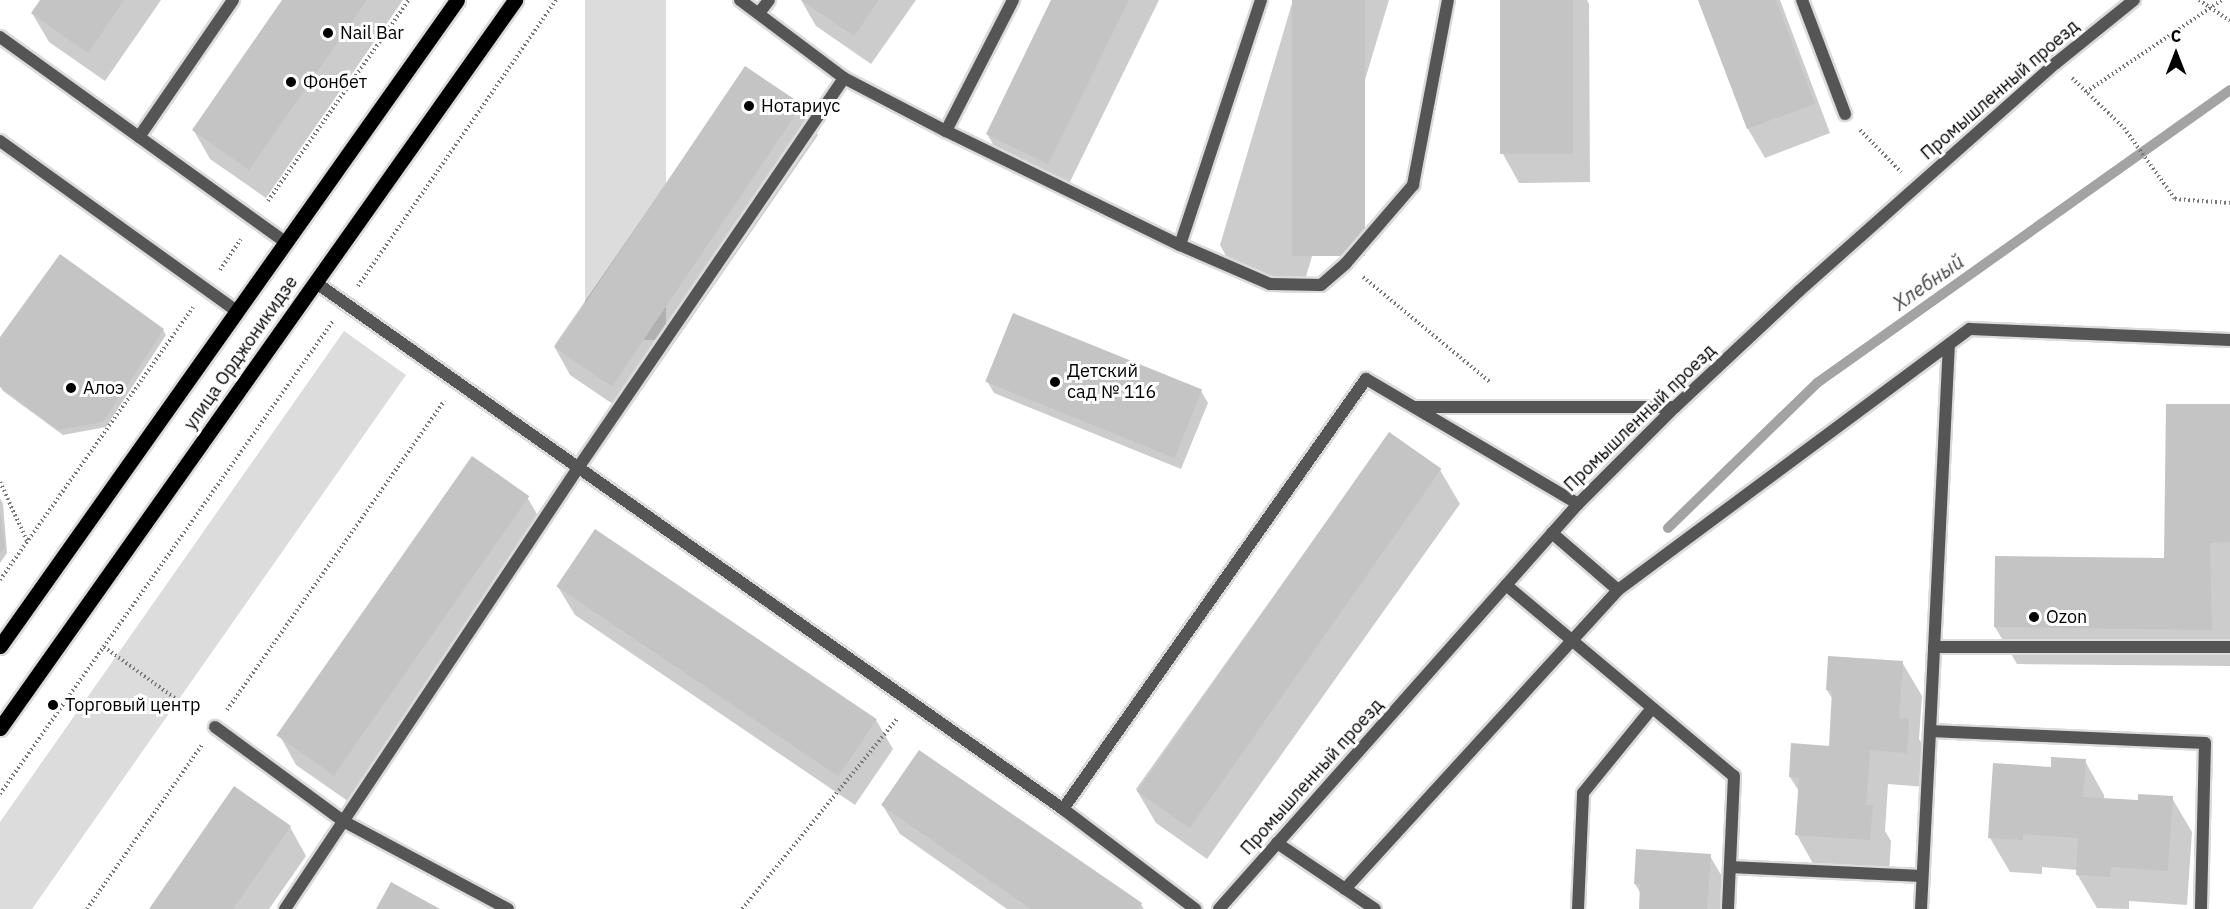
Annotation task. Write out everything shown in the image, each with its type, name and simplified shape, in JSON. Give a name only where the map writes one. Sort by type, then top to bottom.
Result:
[{"type":"main road","name":"улица Орджоникидзе","points":[[0,646],[457,0]]},
{"type":"main road","name":"улица Орджоникидзе","points":[[0,728],[515,0]]},
{"type":"street","points":[[139,137],[233,0]]},
{"type":"street","points":[[740,0],[844,78],[946,131],[1180,245],[1270,284],[1321,285],[1346,263],[1413,184],[1448,0]]},
{"type":"street","points":[[759,13],[769,0]]},
{"type":"street","points":[[946,131],[1013,0]]},
{"type":"street","points":[[1180,245],[1262,0]]},
{"type":"street","points":[[1802,0],[1845,114]]},
{"type":"street","name":"Промышленный проезд","points":[[1219,909],[1578,504],[1675,407],[1798,291],[2056,63],[2134,0]]},
{"type":"street","points":[[0,37],[285,243]]},
{"type":"street","points":[[285,909],[578,468],[844,78]]},
{"type":"street","points":[[0,141],[237,311]]},
{"type":"street","points":[[315,282],[456,384],[1063,809],[1195,909]]},
{"type":"street","points":[[1345,889],[1618,590],[1970,329],[2230,340]]},
{"type":"street","points":[[1921,909],[1949,345]]},
{"type":"street","points":[[1063,809],[1366,379],[1578,504]]},
{"type":"street","points":[[1414,407],[1675,407]]},
{"type":"street","points":[[1552,533],[1618,590]]},
{"type":"street","points":[[1506,585],[1734,776],[1728,909]]},
{"type":"street","points":[[1934,647],[2230,647]]},
{"type":"street","points":[[1578,909],[1583,793],[1652,708]]},
{"type":"street","points":[[215,727],[344,821],[508,909]]},
{"type":"street","points":[[1930,731],[2205,743],[2202,909]]},
{"type":"street","points":[[1277,843],[1375,909]]},
{"type":"street","points":[[1730,867],[1921,876]]},
{"type":"path","points":[[0,794],[556,0]]},
{"type":"path","points":[[2199,0],[2230,21]]},
{"type":"path","points":[[2086,92],[2222,0]]},
{"type":"path","points":[[2056,63],[2124,128],[2175,199],[2230,202]]},
{"type":"path","points":[[1845,114],[1916,188]]},
{"type":"path","points":[[1346,263],[1519,407]]},
{"type":"path","points":[[87,909],[456,384]]},
{"type":"path","points":[[0,482],[27,542]]},
{"type":"path","points":[[104,647],[215,727]]},
{"type":"path","points":[[742,909],[910,702]]},
{"type":"shaded area","points":[[585,0],[666,0],[666,340],[585,340]]},
{"type":"shaded area","points":[[344,331],[406,375],[32,909],[0,909],[0,822]]},
{"type":"building","points":[[40,0],[124,0],[88,53],[31,13]]},
{"type":"building","points":[[282,0],[367,0],[249,170],[192,130]]},
{"type":"building","points":[[801,0],[879,0],[854,36]]},
{"type":"building","points":[[1051,0],[1129,0],[1048,164],[986,134]]},
{"type":"building","points":[[1292,0],[1365,0],[1365,256],[1292,256]]},
{"type":"building","points":[[1500,0],[1573,0],[1573,154],[1500,154]]},
{"type":"building","points":[[1698,0],[1776,0],[1815,104],[1747,129]]},
{"type":"building","points":[[745,66],[802,105],[612,386],[555,348]]},
{"type":"building","points":[[60,254],[164,329],[103,422],[58,430],[0,387],[0,337]]},
{"type":"building","points":[[1013,313],[1202,389],[1174,458],[985,382]]},
{"type":"building","points":[[2166,404],[2230,404],[2230,542],[2210,543],[2212,630],[1994,627],[1995,556],[2164,558]]},
{"type":"building","points":[[1389,432],[1441,469],[1190,828],[1137,792]]},
{"type":"building","points":[[472,456],[529,496],[334,775],[276,735]]},
{"type":"building","points":[[0,508],[5,547],[0,553]]},
{"type":"building","points":[[595,529],[877,719],[838,776],[556,586]]},
{"type":"building","points":[[1828,656],[1903,661],[1899,718],[1909,719],[1907,753],[1870,750],[1866,805],[1873,805],[1870,840],[1795,835],[1799,778],[1789,777],[1791,743],[1829,746],[1832,691],[1826,690]]},
{"type":"building","points":[[919,750],[1142,903],[1138,909],[1031,909],[881,805]]},
{"type":"building","points":[[2051,757],[2086,759],[2083,797],[2138,800],[2138,794],[2173,796],[2168,871],[2111,867],[2110,877],[2076,875],[2078,838],[2023,834],[2023,840],[1988,838],[1993,763],[2051,767]]},
{"type":"building","points":[[234,786],[291,826],[233,909],[149,909]]},
{"type":"building","points":[[1636,849],[1711,854],[1707,909],[1639,909],[1640,884],[1634,884]]},
{"type":"building","points":[[391,882],[440,909],[376,909]]},
{"type":"waterway","name":"Хлебный","points":[[1668,528],[1817,383],[2230,90]]},
{"type":"place","name":"Nail Bar","points":[[328,33]]},
{"type":"place","name":"Фонбет","points":[[291,82]]},
{"type":"place","name":"Нотариус","points":[[749,106]]},
{"type":"place","name":"Детский сад № 116","points":[[1055,382]]},
{"type":"place","name":"Алоэ","points":[[71,388]]},
{"type":"place","name":"Ozon","points":[[2034,617]]},
{"type":"place","name":"Торговый центр","points":[[53,705]]}]
